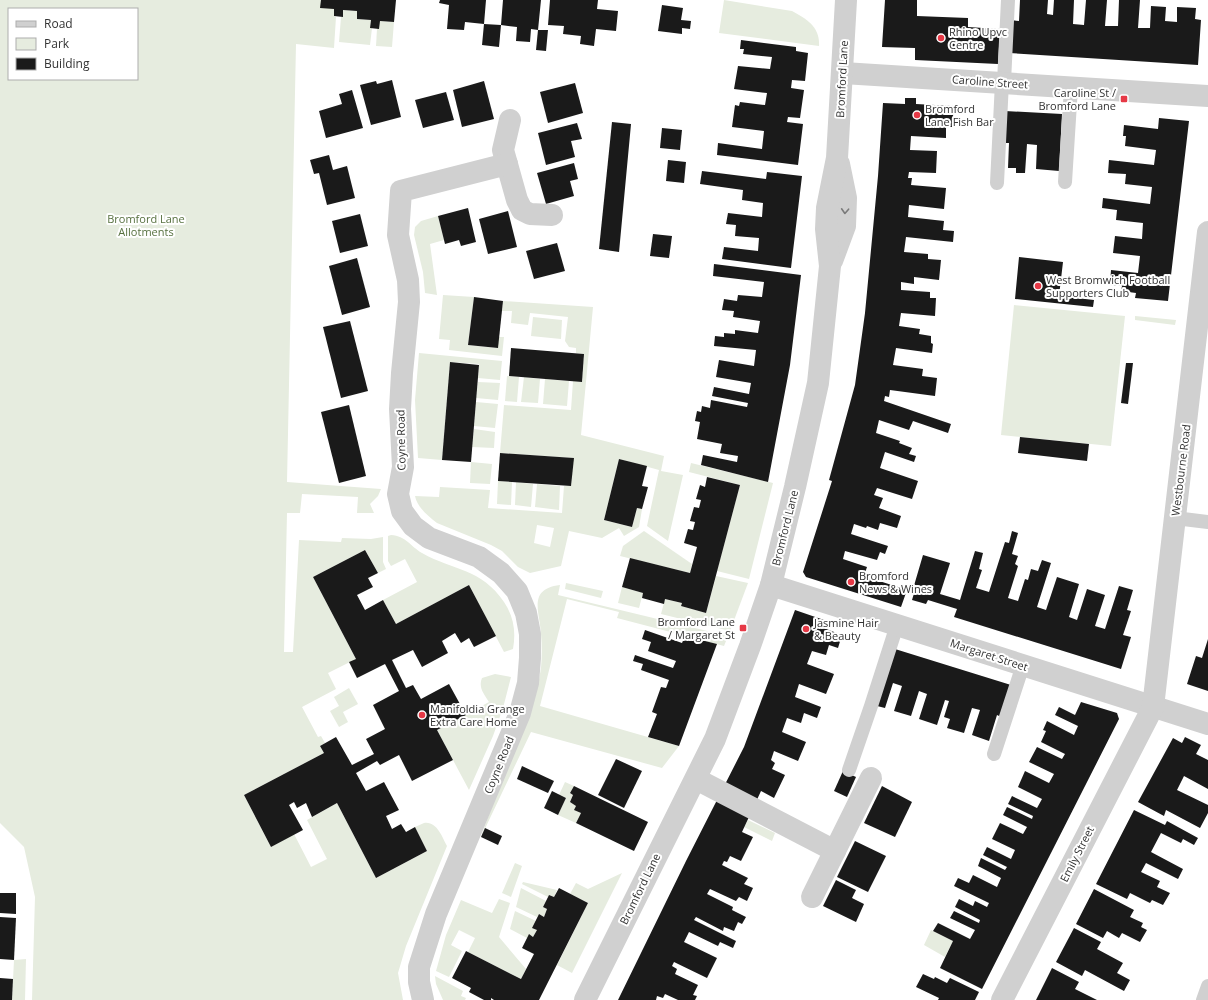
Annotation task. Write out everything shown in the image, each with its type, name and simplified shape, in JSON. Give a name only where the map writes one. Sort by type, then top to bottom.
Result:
[{"type":"street","name":"Bromford Lane","points":[[585,1000],[715,739],[771,585],[818,383],[830,266],[844,226],[846,198],[838,158],[846,0]]},
{"type":"street","name":"Caroline Street","points":[[843,73],[1208,96]]},
{"type":"street","points":[[510,120],[503,150],[517,200],[522,210],[530,214],[552,215]]},
{"type":"street","name":"Coyne Road","points":[[423,1000],[419,982],[419,967],[436,914],[520,713],[528,683],[530,634],[526,613],[517,592],[501,573],[479,557],[429,538],[413,526],[402,510],[398,494],[403,467],[400,410],[409,302],[408,280],[398,235],[402,191],[507,164]]},
{"type":"street","name":"Westbourne Road","points":[[1153,707],[1208,232]]},
{"type":"street","name":"Margaret Street","points":[[771,585],[1208,724]]},
{"type":"street","name":"Emily Street","points":[[1002,1000],[1153,707]]},
{"type":"street","points":[[812,897],[872,778]]},
{"type":"street","points":[[696,779],[835,851]]},
{"type":"lane","points":[[997,183],[1008,0]]},
{"type":"lane","points":[[1065,182],[1071,87]]},
{"type":"lane","points":[[1175,518],[1208,522]]},
{"type":"lane","points":[[849,770],[896,625]]},
{"type":"lane","points":[[994,754],[1023,665]]},
{"type":"lane","points":[[1203,1000],[1208,986]]},
{"type":"green space","name":"Bromford Lane Allotments","points":[[0,0],[321,0],[334,9],[334,16],[336,17],[334,48],[296,44],[287,482],[381,489],[378,496],[370,504],[374,513],[357,513],[358,497],[302,494],[300,513],[287,513],[284,652],[293,652],[299,540],[341,542],[342,538],[371,539],[383,537],[383,562],[386,569],[378,573],[365,550],[313,577],[356,659],[328,673],[336,689],[302,707],[318,737],[321,736],[325,743],[320,746],[324,753],[244,795],[271,847],[294,834],[311,867],[327,859],[307,820],[337,803],[376,878],[427,851],[415,827],[424,823],[429,823],[436,827],[447,846],[406,946],[398,973],[403,1000],[32,1000],[35,897],[24,847],[0,823]]},
{"type":"green space","points":[[724,0],[792,11],[812,24],[819,39],[819,46],[719,33]]},
{"type":"green space","points":[[343,10],[357,11],[357,19],[371,20],[370,28],[372,28],[370,45],[339,42]]},
{"type":"green space","points":[[380,21],[394,22],[392,47],[376,46],[377,29]]},
{"type":"green space","points":[[438,216],[444,240],[430,244],[437,295],[425,293],[423,272],[414,235],[415,227],[421,221]]},
{"type":"green space","points":[[443,295],[474,297],[468,345],[497,348],[499,337],[504,337],[502,356],[449,350],[450,340],[439,339]]},
{"type":"green space","points":[[503,301],[593,307],[581,435],[664,456],[661,471],[683,475],[668,541],[647,526],[659,470],[619,459],[604,520],[632,527],[637,508],[642,509],[639,527],[624,536],[619,528],[602,538],[569,531],[561,566],[530,573],[518,567],[502,551],[437,523],[420,508],[415,496],[439,497],[440,487],[490,490],[488,508],[562,513],[564,486],[571,486],[573,458],[500,453],[504,405],[571,410],[573,381],[582,382],[584,354],[576,353],[576,348],[569,347],[565,341],[568,317],[530,313],[528,325],[511,323],[512,311],[502,311]],"holes":[[[537,525],[554,528],[550,547],[534,543]]]},
{"type":"green space","points":[[1014,305],[1125,316],[1111,446],[1001,435]]},
{"type":"green space","points":[[1135,316],[1176,320],[1175,325],[1135,320]]},
{"type":"green space","points":[[533,317],[562,320],[561,339],[531,336]]},
{"type":"green space","points":[[419,353],[502,361],[500,380],[478,378],[479,364],[450,362],[442,460],[418,458],[415,400]]},
{"type":"green space","points":[[507,376],[519,377],[517,402],[505,401]]},
{"type":"green space","points":[[524,377],[540,379],[538,403],[521,402]]},
{"type":"green space","points":[[545,379],[569,381],[567,406],[543,404]]},
{"type":"green space","points":[[478,382],[500,383],[498,400],[476,398]]},
{"type":"green space","points":[[476,402],[498,404],[495,428],[474,426]]},
{"type":"green space","points":[[474,429],[495,432],[494,448],[472,447]]},
{"type":"green space","points":[[471,462],[492,464],[490,484],[470,483]]},
{"type":"green space","points":[[691,463],[773,483],[749,579],[717,571],[740,485],[689,472]]},
{"type":"green space","points":[[498,481],[512,482],[511,505],[497,504]]},
{"type":"green space","points":[[516,482],[533,484],[531,507],[515,505]]},
{"type":"green space","points":[[537,484],[560,486],[559,510],[535,507]]},
{"type":"green space","points":[[644,531],[692,564],[690,573],[620,556],[623,546]]},
{"type":"green space","points":[[391,535],[404,539],[422,553],[434,559],[476,576],[495,591],[504,602],[512,619],[514,631],[513,649],[504,652],[469,585],[396,624],[383,600],[417,582],[405,559],[391,566],[388,561],[388,536]]},
{"type":"green space","points":[[716,576],[748,583],[730,631],[661,614],[665,599],[682,603],[681,606],[706,613]]},
{"type":"green space","points":[[566,583],[603,591],[601,598],[565,589]]},
{"type":"green space","points":[[560,585],[558,595],[728,636],[724,646],[617,618],[619,612],[567,599],[540,706],[679,746],[662,768],[531,732],[481,837],[537,690],[542,655],[538,610],[539,596],[543,591],[550,587]]},
{"type":"green space","points":[[622,587],[643,593],[639,608],[618,603]]},
{"type":"green space","points":[[495,674],[511,677],[503,708],[493,736],[469,790],[437,730],[489,702],[482,690],[481,681],[482,678]]},
{"type":"green space","points":[[349,688],[358,704],[343,712],[348,722],[339,727],[330,711],[339,706],[334,697]]},
{"type":"green space","points":[[565,782],[574,786],[570,793],[573,795],[570,802],[576,806],[575,810],[581,813],[576,823],[558,815],[566,798],[559,795]]},
{"type":"green space","points":[[748,820],[775,833],[772,841],[744,827]]},
{"type":"green space","points":[[515,863],[522,866],[511,897],[502,893]]},
{"type":"green space","points":[[622,873],[572,973],[557,965],[588,903],[570,894],[576,883],[588,889]]},
{"type":"green space","points":[[523,882],[557,890],[554,897],[549,895],[548,897],[522,884]]},
{"type":"green space","points":[[521,888],[546,901],[543,907],[547,909],[544,917],[539,914],[537,917],[516,907]]},
{"type":"green space","points":[[499,899],[510,903],[499,937],[526,969],[521,979],[468,952],[475,938],[459,930],[451,945],[462,951],[449,977],[436,971],[446,935],[461,900],[492,913]]},
{"type":"green space","points":[[515,911],[536,921],[537,930],[533,937],[529,935],[527,938],[510,929]]},
{"type":"green space","points":[[931,930],[953,941],[945,957],[924,945]]},
{"type":"green space","points":[[26,959],[25,1000],[12,1000],[14,960]]},
{"type":"green space","points":[[435,976],[463,991],[461,996],[466,998],[465,1000],[443,1000],[436,984]]},
{"type":"building","points":[[321,0],[396,0],[394,22],[380,21],[379,29],[370,28],[371,20],[357,19],[357,11],[343,10],[343,17],[334,16],[334,9],[320,8]]},
{"type":"building","points":[[440,0],[486,0],[484,24],[465,22],[464,30],[447,29],[449,5],[439,3]]},
{"type":"building","points":[[503,0],[541,0],[538,30],[531,29],[530,42],[516,41],[517,27],[501,25]]},
{"type":"building","points":[[550,0],[598,0],[597,9],[618,11],[616,31],[596,29],[594,46],[580,44],[581,36],[563,34],[564,26],[548,25]]},
{"type":"building","name":"Rhino Upvc Centre","points":[[885,0],[917,0],[917,16],[968,18],[968,27],[1000,29],[998,64],[915,60],[915,48],[882,47]]},
{"type":"building","points":[[1020,0],[1048,0],[1047,14],[1053,15],[1054,0],[1074,0],[1073,24],[1084,25],[1086,0],[1107,0],[1105,26],[1118,26],[1119,0],[1140,0],[1138,28],[1150,28],[1151,6],[1166,7],[1165,21],[1177,22],[1177,7],[1196,8],[1195,19],[1201,20],[1198,65],[1009,53],[1011,20],[1019,21]]},
{"type":"building","points":[[662,5],[683,8],[681,20],[691,21],[690,29],[682,28],[682,34],[658,31]]},
{"type":"building","points":[[484,24],[501,25],[499,47],[482,45]]},
{"type":"building","points":[[538,30],[548,30],[546,51],[536,50]]},
{"type":"building","points":[[741,40],[796,47],[796,51],[808,53],[805,81],[792,80],[791,88],[804,90],[800,118],[788,117],[787,122],[803,124],[798,165],[717,155],[718,143],[762,149],[764,131],[732,127],[735,105],[739,106],[740,102],[765,105],[767,93],[734,89],[738,66],[770,69],[772,57],[743,54],[744,49],[740,49]]},
{"type":"building","points":[[392,80],[401,117],[371,125],[360,85],[376,81],[377,84]]},
{"type":"building","points":[[484,81],[494,119],[462,127],[453,90]]},
{"type":"building","points":[[575,83],[583,113],[548,123],[540,92]]},
{"type":"building","points":[[352,90],[363,128],[326,138],[319,111],[342,104],[339,94]]},
{"type":"building","points":[[446,92],[454,120],[423,128],[415,100]]},
{"type":"building","points":[[905,98],[916,98],[916,104],[954,106],[952,127],[946,127],[946,138],[911,136],[910,150],[937,151],[936,173],[909,172],[908,178],[912,178],[911,185],[946,188],[944,209],[909,205],[908,217],[944,221],[943,230],[954,231],[953,242],[906,237],[904,252],[928,254],[928,259],[941,260],[939,280],[914,277],[914,284],[901,282],[901,290],[930,292],[930,298],[936,298],[935,316],[901,313],[899,326],[920,329],[919,334],[931,336],[931,343],[933,344],[932,353],[896,348],[893,365],[923,369],[922,376],[937,378],[935,396],[890,390],[889,397],[885,396],[884,401],[951,424],[948,433],[913,421],[909,430],[879,420],[876,433],[900,441],[899,443],[912,448],[909,454],[916,456],[914,462],[885,452],[880,468],[918,481],[912,499],[877,488],[874,495],[883,498],[879,508],[901,516],[897,528],[880,523],[878,530],[867,526],[866,528],[854,524],[851,534],[888,546],[885,554],[880,552],[877,560],[845,551],[843,559],[867,567],[864,576],[907,590],[901,607],[806,577],[803,572],[832,481],[829,480],[855,385],[865,313],[878,176],[883,103],[905,104]]},
{"type":"building","points":[[1005,111],[1062,114],[1059,171],[1036,169],[1037,145],[1027,144],[1025,173],[1016,173],[1016,168],[1008,168],[1009,143],[1004,143]]},
{"type":"building","points":[[1159,118],[1189,121],[1168,301],[1135,298],[1136,293],[1121,291],[1122,286],[1110,285],[1111,270],[1138,273],[1140,256],[1113,253],[1115,236],[1142,239],[1143,223],[1116,220],[1117,210],[1102,208],[1103,198],[1150,204],[1152,187],[1125,184],[1126,174],[1108,173],[1109,160],[1154,165],[1156,150],[1125,146],[1126,136],[1123,136],[1124,125],[1158,129]]},
{"type":"building","points":[[612,122],[631,124],[619,252],[599,249]]},
{"type":"building","points":[[577,123],[582,139],[571,141],[575,157],[546,165],[538,133]]},
{"type":"building","points":[[662,128],[682,130],[680,150],[660,148]]},
{"type":"building","points":[[329,155],[333,170],[347,166],[355,198],[327,205],[319,173],[314,174],[310,160]]},
{"type":"building","points":[[668,160],[686,162],[684,183],[666,181]]},
{"type":"building","points":[[574,163],[578,179],[570,181],[574,196],[546,204],[537,173]]},
{"type":"building","points":[[702,171],[766,179],[767,172],[802,176],[791,268],[722,259],[724,247],[758,251],[759,238],[735,236],[736,225],[726,224],[728,213],[762,217],[763,203],[742,200],[743,190],[700,184]]},
{"type":"building","points":[[468,208],[476,242],[461,246],[459,240],[445,244],[438,216]]},
{"type":"building","points":[[508,211],[517,247],[488,254],[479,219]]},
{"type":"building","points":[[360,214],[368,246],[340,253],[332,221]]},
{"type":"building","points":[[653,234],[672,236],[669,258],[650,256]]},
{"type":"building","points":[[557,243],[565,271],[534,279],[526,251]]},
{"type":"building","name":"West Bromwich Football Supporters Club","points":[[1019,257],[1063,262],[1059,296],[1094,300],[1093,307],[1015,299]]},
{"type":"building","points":[[357,258],[370,307],[342,315],[329,266]]},
{"type":"building","points":[[714,264],[801,275],[790,365],[768,482],[701,465],[703,455],[737,462],[738,456],[720,453],[722,444],[697,439],[700,422],[695,421],[697,411],[701,412],[702,406],[710,408],[711,400],[747,407],[748,403],[712,396],[714,387],[749,394],[751,383],[716,377],[719,360],[754,366],[756,350],[714,346],[715,336],[724,337],[724,333],[735,334],[735,330],[758,333],[760,321],[733,317],[734,311],[722,310],[724,299],[737,301],[738,295],[762,297],[764,282],[713,276]]},
{"type":"building","points":[[474,297],[503,301],[498,348],[468,345]]},
{"type":"building","points":[[350,321],[368,391],[341,398],[323,327]]},
{"type":"building","points":[[511,348],[584,354],[582,382],[509,376]]},
{"type":"building","points":[[450,362],[479,365],[471,462],[442,460]]},
{"type":"building","points":[[1126,363],[1133,363],[1128,404],[1121,403]]},
{"type":"building","points":[[349,405],[366,476],[339,483],[321,412]]},
{"type":"building","points":[[1020,437],[1089,444],[1087,461],[1018,453]]},
{"type":"building","points":[[500,453],[574,458],[571,486],[498,481]]},
{"type":"building","points":[[619,459],[647,466],[642,486],[648,487],[642,509],[637,508],[632,527],[604,520]]},
{"type":"building","points":[[707,477],[740,485],[706,613],[681,606],[682,603],[665,599],[664,604],[642,598],[643,593],[622,587],[630,558],[690,573],[697,547],[684,543],[688,529],[693,530],[695,522],[690,521],[694,507],[699,508],[701,500],[696,499],[700,485],[705,487]]},
{"type":"building","points":[[1012,531],[1018,533],[1012,554],[1018,556],[1015,564],[1018,566],[1008,598],[1018,601],[1025,579],[1028,580],[1031,569],[1038,571],[1042,560],[1051,563],[1037,607],[1046,610],[1057,577],[1079,584],[1069,617],[1077,620],[1087,589],[1105,595],[1095,626],[1105,629],[1119,586],[1133,590],[1127,610],[1131,611],[1123,635],[1131,637],[1121,669],[954,617],[957,609],[928,600],[926,604],[912,600],[915,590],[913,589],[923,555],[950,563],[940,594],[960,600],[975,551],[983,553],[979,569],[982,570],[976,588],[989,592],[1005,542],[1009,543]]},
{"type":"building","name":"Manifoldia Grange Extra Care Home","points":[[365,550],[378,573],[368,578],[373,587],[357,595],[365,610],[383,600],[396,624],[469,585],[496,636],[474,647],[469,638],[461,643],[455,633],[442,641],[448,653],[422,667],[413,650],[392,660],[406,688],[413,685],[421,699],[449,684],[466,715],[437,730],[453,760],[412,781],[399,755],[380,765],[377,761],[356,773],[366,791],[384,782],[399,810],[386,816],[392,829],[401,824],[406,832],[415,827],[427,851],[376,878],[337,803],[312,817],[306,803],[297,808],[294,802],[289,805],[303,830],[271,847],[244,795],[324,753],[320,746],[336,737],[352,765],[374,754],[366,739],[385,729],[373,705],[399,691],[385,664],[357,678],[349,662],[356,659],[313,577]]},
{"type":"building","points":[[795,610],[824,620],[821,627],[842,635],[838,648],[829,645],[826,655],[812,651],[807,664],[834,674],[826,694],[799,684],[795,697],[821,707],[817,718],[804,713],[801,723],[787,718],[782,732],[806,742],[798,761],[774,751],[771,760],[775,763],[772,769],[785,775],[774,798],[761,791],[742,832],[753,837],[741,861],[730,856],[727,862],[724,861],[722,865],[748,878],[744,884],[753,888],[747,901],[739,897],[736,901],[710,889],[707,894],[733,907],[732,910],[746,917],[742,924],[738,922],[734,931],[724,927],[723,931],[696,917],[694,920],[736,941],[733,948],[720,942],[718,946],[689,932],[684,942],[717,958],[707,978],[674,962],[672,966],[677,969],[675,974],[698,985],[693,995],[697,996],[695,1000],[678,1000],[665,994],[663,998],[657,996],[656,1000],[618,1000],[744,747]]},
{"type":"building","points":[[645,630],[682,643],[685,636],[717,644],[679,746],[648,737],[657,714],[652,712],[661,687],[666,688],[669,680],[641,670],[643,664],[633,661],[635,655],[673,668],[676,661],[648,651],[651,642],[642,639]]},
{"type":"building","points":[[1208,639],[1208,691],[1187,684],[1196,656],[1202,658]]},
{"type":"building","points":[[895,649],[1011,685],[1001,717],[997,715],[989,741],[972,735],[980,710],[972,708],[964,733],[947,728],[950,719],[944,717],[949,701],[945,700],[937,725],[919,719],[927,694],[919,691],[911,716],[894,711],[902,686],[893,683],[885,708],[877,706]]},
{"type":"building","points":[[1081,702],[1117,713],[1119,719],[982,989],[940,968],[953,941],[933,931],[938,923],[970,939],[975,930],[950,918],[954,911],[979,923],[980,920],[955,907],[959,899],[973,906],[975,901],[987,907],[989,903],[954,886],[958,878],[969,883],[973,875],[997,887],[1001,878],[978,866],[981,858],[1005,870],[1007,867],[983,855],[987,847],[1011,859],[1015,850],[992,839],[1000,823],[1023,834],[1027,827],[1003,815],[1007,807],[1032,819],[1033,816],[1008,804],[1012,796],[1037,808],[1042,799],[1018,787],[1025,771],[1049,783],[1054,774],[1029,762],[1037,747],[1062,759],[1065,754],[1041,742],[1046,731],[1043,730],[1047,721],[1074,735],[1078,726],[1055,715],[1059,707],[1075,715]]},
{"type":"building","points":[[1185,737],[1201,745],[1196,754],[1208,760],[1208,789],[1184,776],[1177,790],[1208,805],[1208,813],[1200,828],[1166,810],[1164,816],[1138,802],[1173,738],[1182,743]]},
{"type":"building","points":[[616,759],[642,771],[624,808],[598,795]]},
{"type":"building","points":[[522,766],[554,781],[548,793],[517,779]]},
{"type":"building","points":[[843,771],[856,777],[847,797],[834,791]]},
{"type":"building","points":[[574,786],[648,822],[634,851],[576,823],[581,813],[574,810],[576,806],[570,802],[573,795],[570,793]]},
{"type":"building","points":[[882,786],[912,802],[895,837],[864,823]]},
{"type":"building","points":[[552,791],[566,798],[558,815],[544,808]]},
{"type":"building","points":[[1134,810],[1165,825],[1167,821],[1198,838],[1194,845],[1183,839],[1181,843],[1161,833],[1151,852],[1183,869],[1178,879],[1146,863],[1141,872],[1160,881],[1157,887],[1170,893],[1163,905],[1152,900],[1150,903],[1130,893],[1127,899],[1096,884]]},
{"type":"building","points":[[485,828],[502,836],[498,845],[481,837]]},
{"type":"building","points":[[855,841],[886,856],[868,892],[837,877]]},
{"type":"building","points":[[836,880],[856,890],[852,898],[864,904],[856,922],[823,906]]},
{"type":"building","points":[[559,888],[588,903],[539,1000],[494,1000],[491,998],[491,1000],[484,1000],[469,992],[471,988],[452,978],[466,951],[521,979],[534,954],[522,948],[529,934],[533,937],[537,930],[532,928],[539,914],[544,917],[547,909],[543,907],[549,895],[554,897]]},
{"type":"building","points":[[1094,889],[1134,910],[1130,917],[1143,923],[1141,927],[1147,930],[1140,942],[1122,933],[1119,938],[1107,931],[1103,938],[1076,924]]},
{"type":"building","points":[[0,893],[16,893],[16,914],[0,913]]},
{"type":"building","points":[[0,917],[16,918],[14,960],[0,959]]},
{"type":"building","points":[[1074,928],[1101,942],[1097,949],[1123,963],[1117,973],[1130,980],[1124,991],[1085,970],[1082,976],[1056,962]]},
{"type":"building","points":[[1052,968],[1079,982],[1075,989],[1097,1000],[1036,1000]]},
{"type":"building","points":[[923,974],[934,979],[935,977],[947,983],[950,978],[979,992],[975,1000],[938,1000],[939,998],[916,987]]},
{"type":"building","points":[[0,978],[13,979],[12,1000],[0,1000]]},
{"type":"place","name":"Rhino Upvc Centre","points":[[941,38]]},
{"type":"place","name":"Caroline St / Bromford Lane","points":[[1124,99]]},
{"type":"place","name":"Bromford Lane Fish Bar","points":[[917,115]]},
{"type":"place","name":"West Bromwich Football Supporters Club","points":[[1038,286]]},
{"type":"place","name":"Bromford News & Wines","points":[[851,582]]},
{"type":"place","name":"Bromford Lane / Margaret St","points":[[743,628]]},
{"type":"place","name":"Jasmine Hair & Beauty","points":[[806,629]]},
{"type":"place","name":"Manifoldia Grange Extra Care Home","points":[[422,715]]}]
